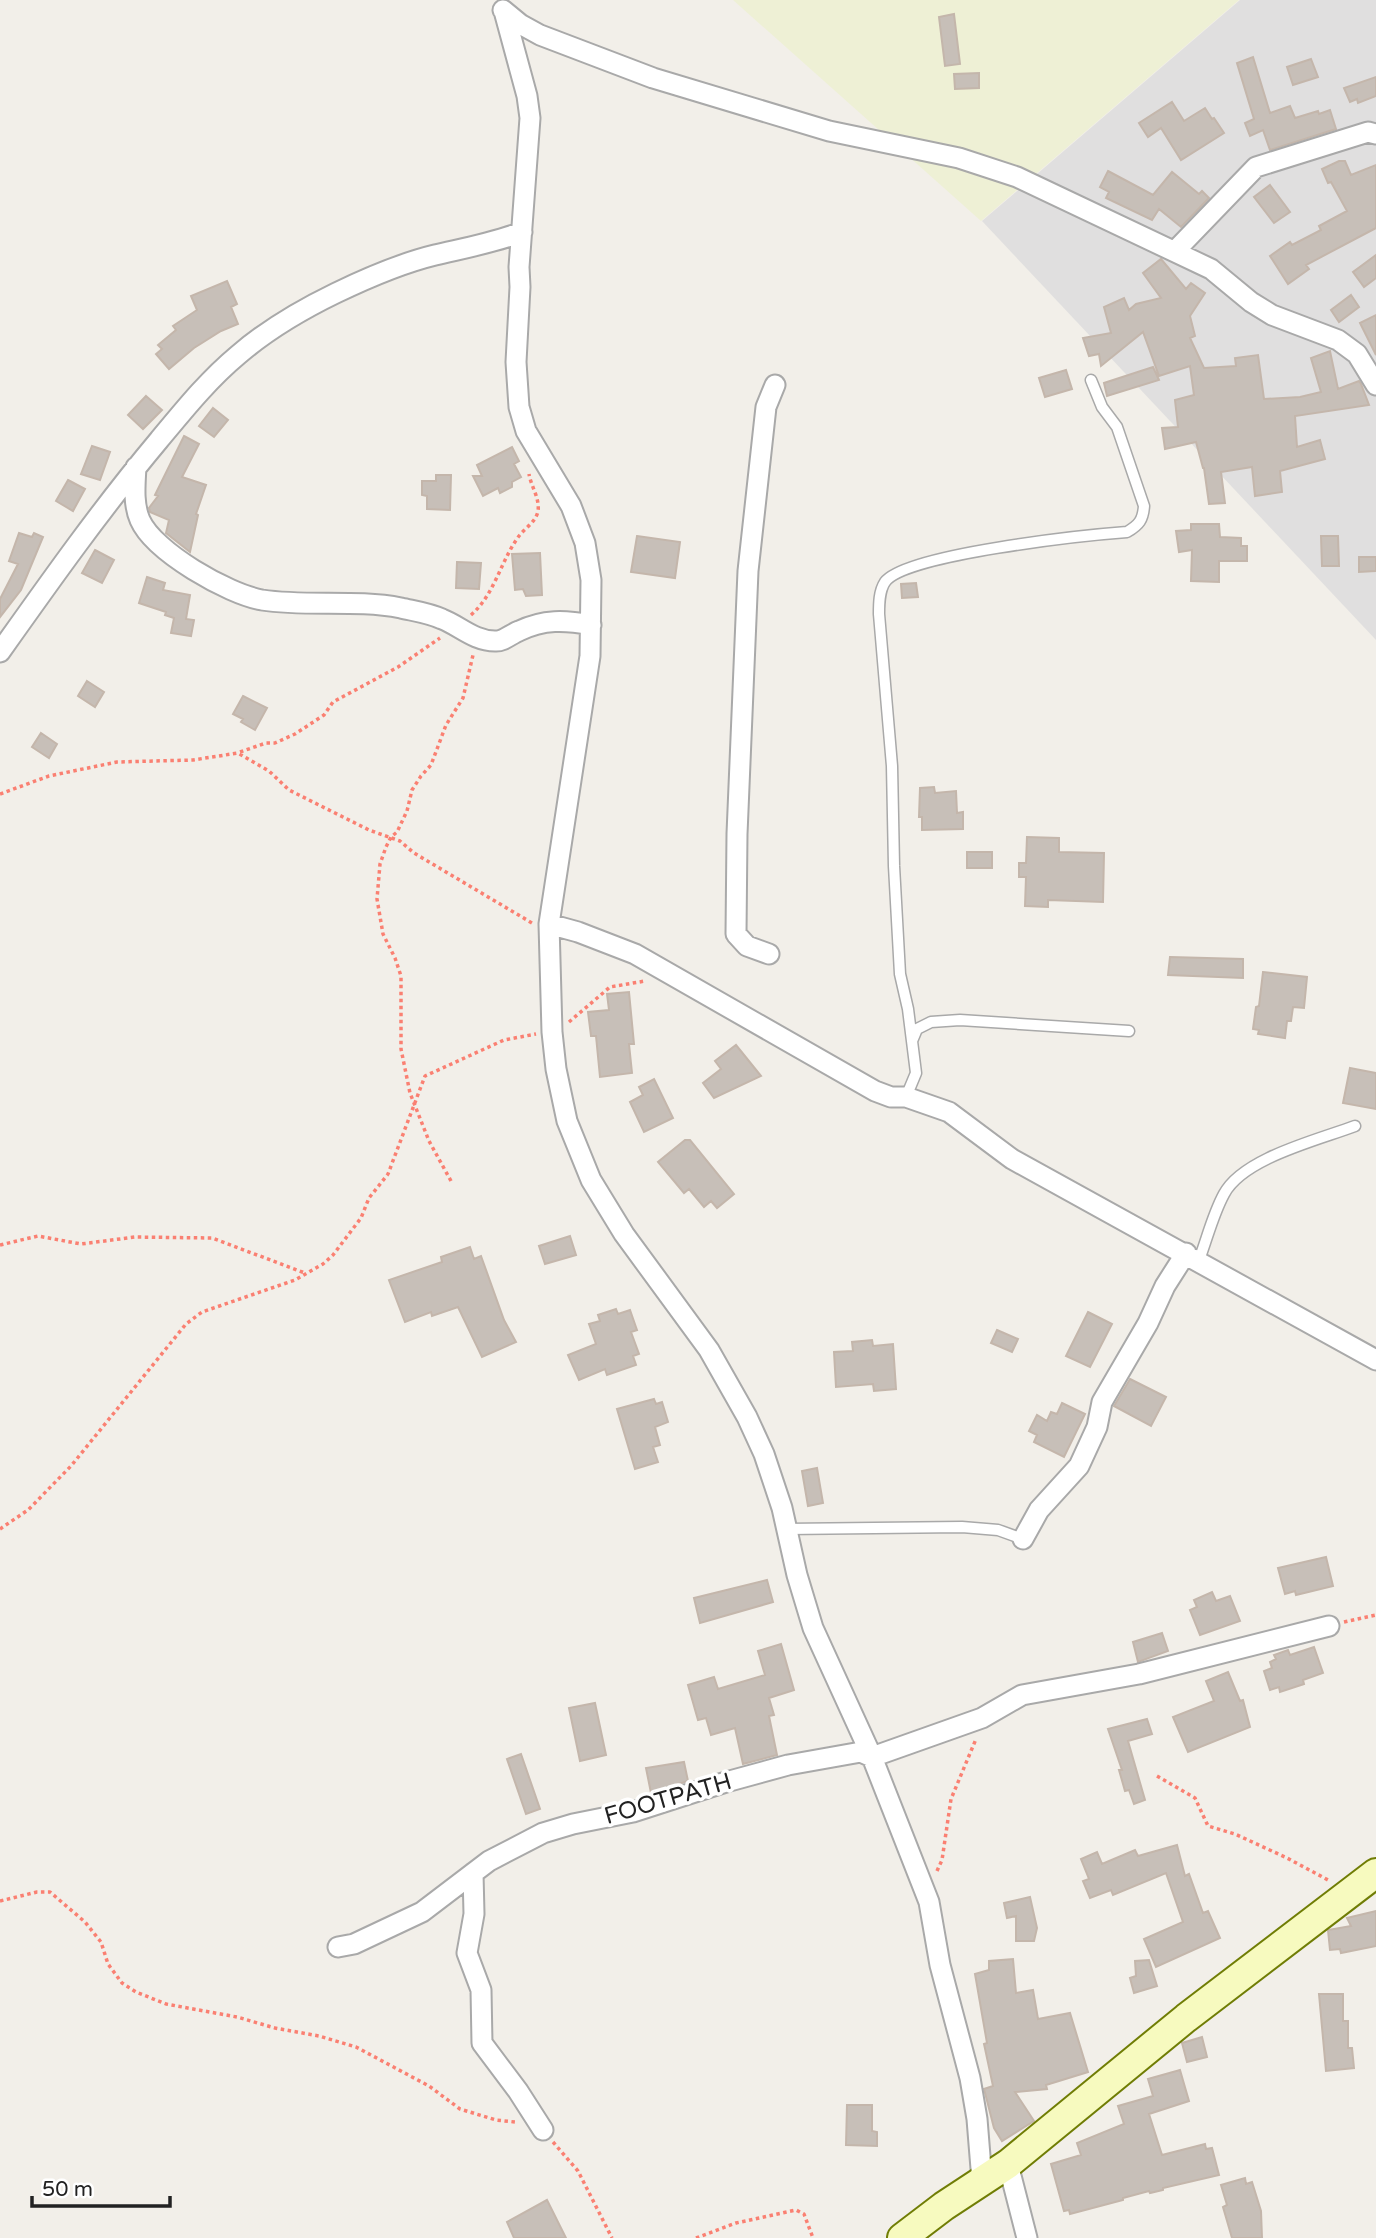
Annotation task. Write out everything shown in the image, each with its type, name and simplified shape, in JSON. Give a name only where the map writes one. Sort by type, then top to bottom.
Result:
[{"type":"street","points":[[501,6],[527,96],[530,118],[523,201],[516,362],[519,407],[526,430],[560,485],[580,526],[592,580],[590,656],[549,931],[552,1031],[556,1069],[567,1121],[587,1171],[624,1234],[709,1350],[747,1417],[764,1454],[813,1628],[872,1757],[934,1922],[940,1965],[970,2078],[977,2119],[982,2181]]},
{"type":"street","points":[[501,6],[520,24],[540,35],[580,52],[665,81],[829,131],[989,167],[1017,177],[1211,268],[1251,302],[1272,315],[1367,352],[1376,385]]},
{"type":"street","points":[[1175,251],[1256,167],[1368,132],[1376,134]]},
{"type":"street","points":[[0,652],[83,535],[136,467],[206,384],[239,353],[286,321],[337,293],[408,263],[489,244],[522,232]]},
{"type":"street","points":[[769,954],[747,946],[736,934],[736,859],[748,571],[766,407],[775,385]]},
{"type":"street","points":[[136,467],[135,496],[140,520],[153,541],[180,562],[259,600],[370,604],[428,614],[444,619],[477,639],[498,642],[536,624],[554,620],[592,625]]},
{"type":"street","points":[[549,931],[606,942],[670,972],[875,1091],[891,1097],[906,1097],[949,1112],[1012,1159],[1376,1360]]},
{"type":"street","points":[[1023,1539],[1039,1510],[1079,1466],[1097,1427],[1101,1402],[1148,1323],[1165,1286],[1193,1257]]},
{"type":"street","points":[[872,1757],[991,1713],[1015,1698],[1035,1692],[1139,1674],[1329,1626]]},
{"type":"street","name":"FOOTPATH","points":[[338,1947],[354,1944],[422,1912],[489,1861],[543,1833],[633,1812],[726,1782],[816,1759],[861,1752],[872,1757]]},
{"type":"street","points":[[472,1873],[474,1914],[467,1953],[481,1990],[482,2043],[518,2091],[542,2130]]},
{"type":"street","points":[[902,2238],[944,2206],[1008,2164],[1186,2018],[1376,1873]]},
{"type":"street","points":[[1008,2164],[1027,2238]]},
{"type":"lane","points":[[906,1097],[916,1073],[900,974],[892,766],[879,614],[880,595],[885,582],[899,572],[954,556],[1029,542],[1127,531],[1137,526],[1143,518],[1144,506],[1117,426],[1102,407],[1091,380]]},
{"type":"lane","points":[[912,1042],[917,1029],[931,1022],[960,1020],[1129,1031]]},
{"type":"lane","points":[[1193,1257],[1224,1193],[1242,1173],[1270,1158],[1355,1126]]},
{"type":"lane","points":[[786,1528],[962,1527],[998,1530],[1023,1539]]},
{"type":"path","points":[[451,1181],[429,1141],[410,1093],[401,1049],[401,976],[383,934],[377,899],[380,864],[391,837],[397,832],[407,811],[412,790],[431,765],[446,725],[463,698],[477,639]]},
{"type":"path","points":[[0,794],[49,776],[105,764],[139,760],[193,760],[238,753],[269,771],[289,790],[369,831],[391,837],[508,911],[549,931]]},
{"type":"path","points":[[0,1529],[28,1510],[71,1466],[186,1324],[202,1312],[295,1280],[323,1264],[332,1255],[388,1174],[425,1076],[504,1040],[552,1031],[569,1022],[610,987],[653,980],[670,972]]},
{"type":"path","points":[[0,1245],[38,1236],[81,1244],[135,1237],[212,1238],[305,1273]]},
{"type":"path","points":[[1329,1626],[1376,1615]]},
{"type":"path","points":[[920,1881],[933,1878],[942,1860],[951,1799],[972,1745],[991,1713]]},
{"type":"path","points":[[1157,1776],[1195,1798],[1208,1826],[1287,1858],[1350,1893]]},
{"type":"path","points":[[0,1901],[37,1892],[50,1892],[85,1922],[101,1942],[108,1964],[122,1983],[136,1992],[166,2004],[237,2017],[356,2047],[429,2087],[460,2109],[496,2120],[513,2120],[527,2130],[542,2130],[578,2171],[612,2238]]},
{"type":"path","points":[[695,2238],[736,2223],[796,2210],[804,2214],[813,2238]]},
{"type":"shaded area","points":[[1240,0],[1376,0],[1376,640],[982,221]]},
{"type":"green space","points":[[733,0],[1239,0],[981,221]]},
{"type":"building","points":[[954,14],[960,64],[945,66],[939,17]]},
{"type":"building","points":[[1253,57],[1270,113],[1290,106],[1295,118],[1330,110],[1336,129],[1270,150],[1263,130],[1250,136],[1245,123],[1254,119],[1237,63]]},
{"type":"building","points":[[1311,59],[1318,77],[1293,85],[1287,67]]},
{"type":"building","points":[[979,73],[979,88],[955,89],[954,74]]},
{"type":"building","points":[[1376,77],[1376,96],[1358,103],[1357,99],[1350,102],[1344,88]]},
{"type":"building","points":[[1172,102],[1184,121],[1205,108],[1224,133],[1181,160],[1161,128],[1148,137],[1139,123]]},
{"type":"building","points":[[1345,161],[1351,175],[1376,165],[1376,228],[1306,265],[1309,269],[1288,284],[1270,256],[1290,242],[1292,245],[1321,230],[1319,226],[1347,211],[1322,169]]},
{"type":"building","points":[[1108,171],[1153,195],[1172,172],[1199,194],[1202,191],[1209,198],[1181,227],[1159,209],[1152,220],[1106,198],[1109,192],[1100,187]]},
{"type":"building","points":[[1270,185],[1290,212],[1274,223],[1254,197]]},
{"type":"building","points":[[1376,255],[1376,278],[1364,287],[1353,272]]},
{"type":"building","points":[[1161,259],[1186,289],[1191,283],[1205,293],[1190,316],[1195,336],[1190,338],[1204,368],[1236,366],[1235,358],[1258,355],[1264,399],[1300,397],[1321,392],[1311,358],[1330,351],[1338,389],[1359,381],[1361,384],[1369,405],[1295,416],[1297,447],[1320,440],[1325,459],[1280,471],[1282,492],[1255,496],[1252,467],[1221,472],[1225,503],[1209,504],[1204,468],[1196,442],[1165,449],[1162,428],[1178,427],[1175,400],[1194,395],[1190,366],[1159,376],[1143,332],[1101,366],[1099,354],[1089,356],[1083,338],[1111,333],[1104,307],[1124,298],[1129,310],[1136,304],[1161,298],[1143,273]]},
{"type":"building","points":[[227,281],[237,304],[231,307],[238,324],[194,348],[169,369],[156,354],[162,349],[158,345],[176,330],[173,326],[197,310],[191,296]]},
{"type":"building","points":[[1351,295],[1359,307],[1339,322],[1331,310]]},
{"type":"building","points":[[1376,315],[1376,355],[1360,323]]},
{"type":"building","points":[[1153,367],[1159,380],[1107,396],[1104,383]]},
{"type":"building","points":[[1066,370],[1072,389],[1045,397],[1039,378]]},
{"type":"building","points":[[146,396],[162,410],[143,429],[128,415]]},
{"type":"building","points":[[213,408],[228,420],[214,437],[199,426]]},
{"type":"building","points":[[184,436],[199,444],[182,477],[206,485],[196,514],[198,515],[190,552],[166,533],[169,520],[150,512],[149,508],[158,496],[155,495]]},
{"type":"building","points":[[92,446],[110,452],[100,480],[81,474]]},
{"type":"building","points":[[512,447],[519,461],[514,464],[521,477],[512,482],[512,487],[500,493],[498,488],[483,496],[473,476],[482,476],[477,465]]},
{"type":"building","points":[[436,475],[451,475],[450,510],[427,509],[427,496],[422,495],[422,481],[436,481]]},
{"type":"building","points":[[68,480],[85,489],[73,511],[56,501]]},
{"type":"building","points":[[1191,524],[1219,524],[1220,537],[1241,538],[1241,546],[1247,546],[1247,561],[1219,561],[1219,582],[1191,581],[1192,550],[1179,552],[1176,531],[1191,530]]},
{"type":"building","points":[[19,533],[32,537],[34,533],[43,537],[21,590],[0,617],[0,599],[18,564],[9,561]]},
{"type":"building","points":[[637,536],[680,542],[675,578],[631,572]]},
{"type":"building","points":[[1321,536],[1338,536],[1339,566],[1322,566]]},
{"type":"building","points":[[95,550],[114,560],[102,583],[82,573]]},
{"type":"building","points":[[540,553],[542,595],[526,596],[523,589],[515,590],[512,554]]},
{"type":"building","points":[[1359,557],[1376,557],[1376,571],[1359,572]]},
{"type":"building","points":[[457,562],[481,563],[479,589],[456,588]]},
{"type":"building","points":[[147,577],[165,583],[163,590],[190,595],[186,619],[194,620],[191,636],[171,633],[174,618],[165,615],[166,612],[139,603]]},
{"type":"building","points":[[916,583],[918,597],[902,598],[901,584]]},
{"type":"building","points":[[87,681],[104,692],[95,707],[78,696]]},
{"type":"building","points":[[243,696],[267,708],[255,730],[233,714]]},
{"type":"building","points":[[41,733],[57,744],[49,758],[32,747]]},
{"type":"building","points":[[934,787],[935,793],[956,791],[957,813],[963,812],[963,829],[922,830],[922,817],[919,817],[920,788]]},
{"type":"building","points":[[1027,837],[1059,838],[1059,852],[1104,853],[1103,902],[1048,900],[1048,907],[1025,906],[1026,877],[1019,877],[1019,863],[1026,863]]},
{"type":"building","points":[[967,852],[992,852],[992,868],[967,868]]},
{"type":"building","points":[[1170,957],[1243,959],[1243,978],[1168,975]]},
{"type":"building","points":[[1263,972],[1307,977],[1304,1008],[1293,1007],[1291,1021],[1287,1021],[1285,1038],[1258,1034],[1259,1030],[1253,1029]]},
{"type":"building","points":[[629,992],[634,1044],[629,1044],[632,1073],[600,1077],[596,1036],[591,1036],[588,1012],[609,1010],[607,994]]},
{"type":"building","points":[[736,1045],[761,1076],[714,1098],[703,1083],[721,1069],[715,1061]]},
{"type":"building","points":[[1350,1068],[1376,1073],[1376,1109],[1343,1103]]},
{"type":"building","points":[[654,1079],[673,1118],[644,1132],[630,1102],[643,1095],[639,1087]]},
{"type":"building","points":[[685,1140],[690,1140],[734,1194],[717,1208],[711,1201],[704,1207],[689,1189],[684,1193],[658,1162]]},
{"type":"building","points":[[570,1236],[576,1255],[545,1264],[539,1246]]},
{"type":"building","points":[[470,1247],[474,1259],[481,1256],[504,1320],[516,1342],[482,1357],[458,1307],[432,1316],[431,1312],[405,1322],[389,1280],[442,1262],[441,1257]]},
{"type":"building","points":[[616,1309],[618,1314],[630,1310],[637,1330],[631,1332],[639,1354],[633,1356],[636,1365],[607,1375],[605,1369],[579,1380],[568,1355],[596,1344],[589,1324],[600,1321],[598,1315]]},
{"type":"building","points":[[1088,1312],[1112,1324],[1090,1367],[1066,1356]]},
{"type":"building","points":[[997,1330],[1018,1339],[1012,1352],[991,1343]]},
{"type":"building","points":[[872,1340],[873,1346],[893,1344],[896,1389],[874,1391],[873,1384],[836,1387],[834,1352],[853,1351],[852,1342]]},
{"type":"building","points":[[1130,1379],[1166,1397],[1151,1426],[1114,1406]]},
{"type":"building","points":[[654,1399],[656,1404],[662,1402],[668,1422],[655,1427],[660,1445],[653,1447],[658,1462],[635,1469],[617,1409]]},
{"type":"building","points":[[1062,1403],[1085,1414],[1064,1457],[1034,1442],[1037,1435],[1029,1431],[1037,1415],[1047,1421],[1051,1412],[1057,1414]]},
{"type":"building","points":[[817,1468],[823,1503],[808,1506],[802,1471]]},
{"type":"building","points":[[1326,1557],[1333,1586],[1296,1595],[1295,1591],[1285,1594],[1278,1568]]},
{"type":"building","points":[[767,1580],[773,1602],[700,1623],[694,1598]]},
{"type":"building","points":[[1212,1592],[1216,1601],[1230,1596],[1240,1621],[1200,1635],[1190,1610],[1197,1607],[1194,1600]]},
{"type":"building","points":[[1162,1633],[1168,1651],[1138,1662],[1133,1642]]},
{"type":"building","points":[[781,1644],[794,1690],[769,1698],[774,1715],[769,1716],[777,1755],[743,1764],[735,1728],[711,1735],[706,1718],[698,1720],[688,1685],[714,1677],[718,1689],[765,1675],[758,1651]]},
{"type":"building","points":[[1314,1647],[1323,1673],[1303,1680],[1304,1684],[1280,1692],[1279,1687],[1270,1690],[1264,1671],[1272,1668],[1270,1662],[1276,1659],[1274,1655],[1288,1650],[1290,1655]]},
{"type":"building","points":[[1228,1672],[1240,1701],[1243,1700],[1250,1727],[1188,1752],[1173,1717],[1214,1701],[1206,1681]]},
{"type":"building","points":[[595,1703],[606,1755],[580,1761],[569,1708]]},
{"type":"building","points":[[1147,1719],[1152,1734],[1128,1741],[1145,1800],[1134,1804],[1129,1790],[1125,1791],[1119,1770],[1122,1770],[1108,1729]]},
{"type":"building","points":[[521,1754],[540,1809],[526,1814],[507,1759]]},
{"type":"building","points":[[684,1762],[688,1781],[651,1793],[646,1768]]},
{"type":"building","points":[[1177,1845],[1185,1876],[1189,1874],[1203,1913],[1208,1911],[1220,1938],[1156,1967],[1144,1939],[1183,1922],[1166,1873],[1113,1895],[1111,1890],[1090,1898],[1083,1881],[1089,1879],[1081,1859],[1097,1852],[1102,1864],[1135,1850],[1138,1856]]},
{"type":"building","points":[[1030,1897],[1037,1928],[1034,1941],[1016,1941],[1016,1916],[1007,1918],[1004,1903]]},
{"type":"building","points":[[1376,1911],[1376,1946],[1341,1953],[1340,1949],[1330,1950],[1328,1930],[1351,1926],[1347,1918]]},
{"type":"building","points":[[1013,1959],[1016,1993],[1033,1990],[1038,2019],[1070,2013],[1088,2072],[1046,2085],[1047,2089],[1015,2092],[1034,2121],[1002,2141],[994,2128],[984,2089],[993,2086],[984,2044],[987,2043],[975,1974],[989,1970],[989,1961]]},
{"type":"building","points":[[1149,1960],[1157,1986],[1134,1993],[1130,1978],[1136,1976],[1135,1961]]},
{"type":"building","points":[[1319,1994],[1343,1994],[1343,2021],[1348,2021],[1348,2048],[1352,2048],[1354,2068],[1326,2071]]},
{"type":"building","points":[[1202,2037],[1207,2057],[1187,2062],[1182,2043]]},
{"type":"building","points":[[1180,2070],[1189,2101],[1149,2114],[1162,2155],[1205,2144],[1206,2149],[1212,2148],[1219,2175],[1150,2193],[1149,2191],[1070,2214],[1069,2210],[1064,2211],[1051,2164],[1081,2155],[1077,2143],[1124,2124],[1118,2106],[1153,2096],[1148,2079]]},
{"type":"building","points":[[847,2105],[872,2105],[872,2131],[877,2132],[877,2146],[846,2145]]},
{"type":"building","points":[[1245,2178],[1246,2184],[1252,2182],[1261,2211],[1262,2238],[1232,2238],[1223,2207],[1227,2205],[1221,2185]]},
{"type":"building","points":[[547,2200],[566,2238],[514,2238],[507,2222]]}]
